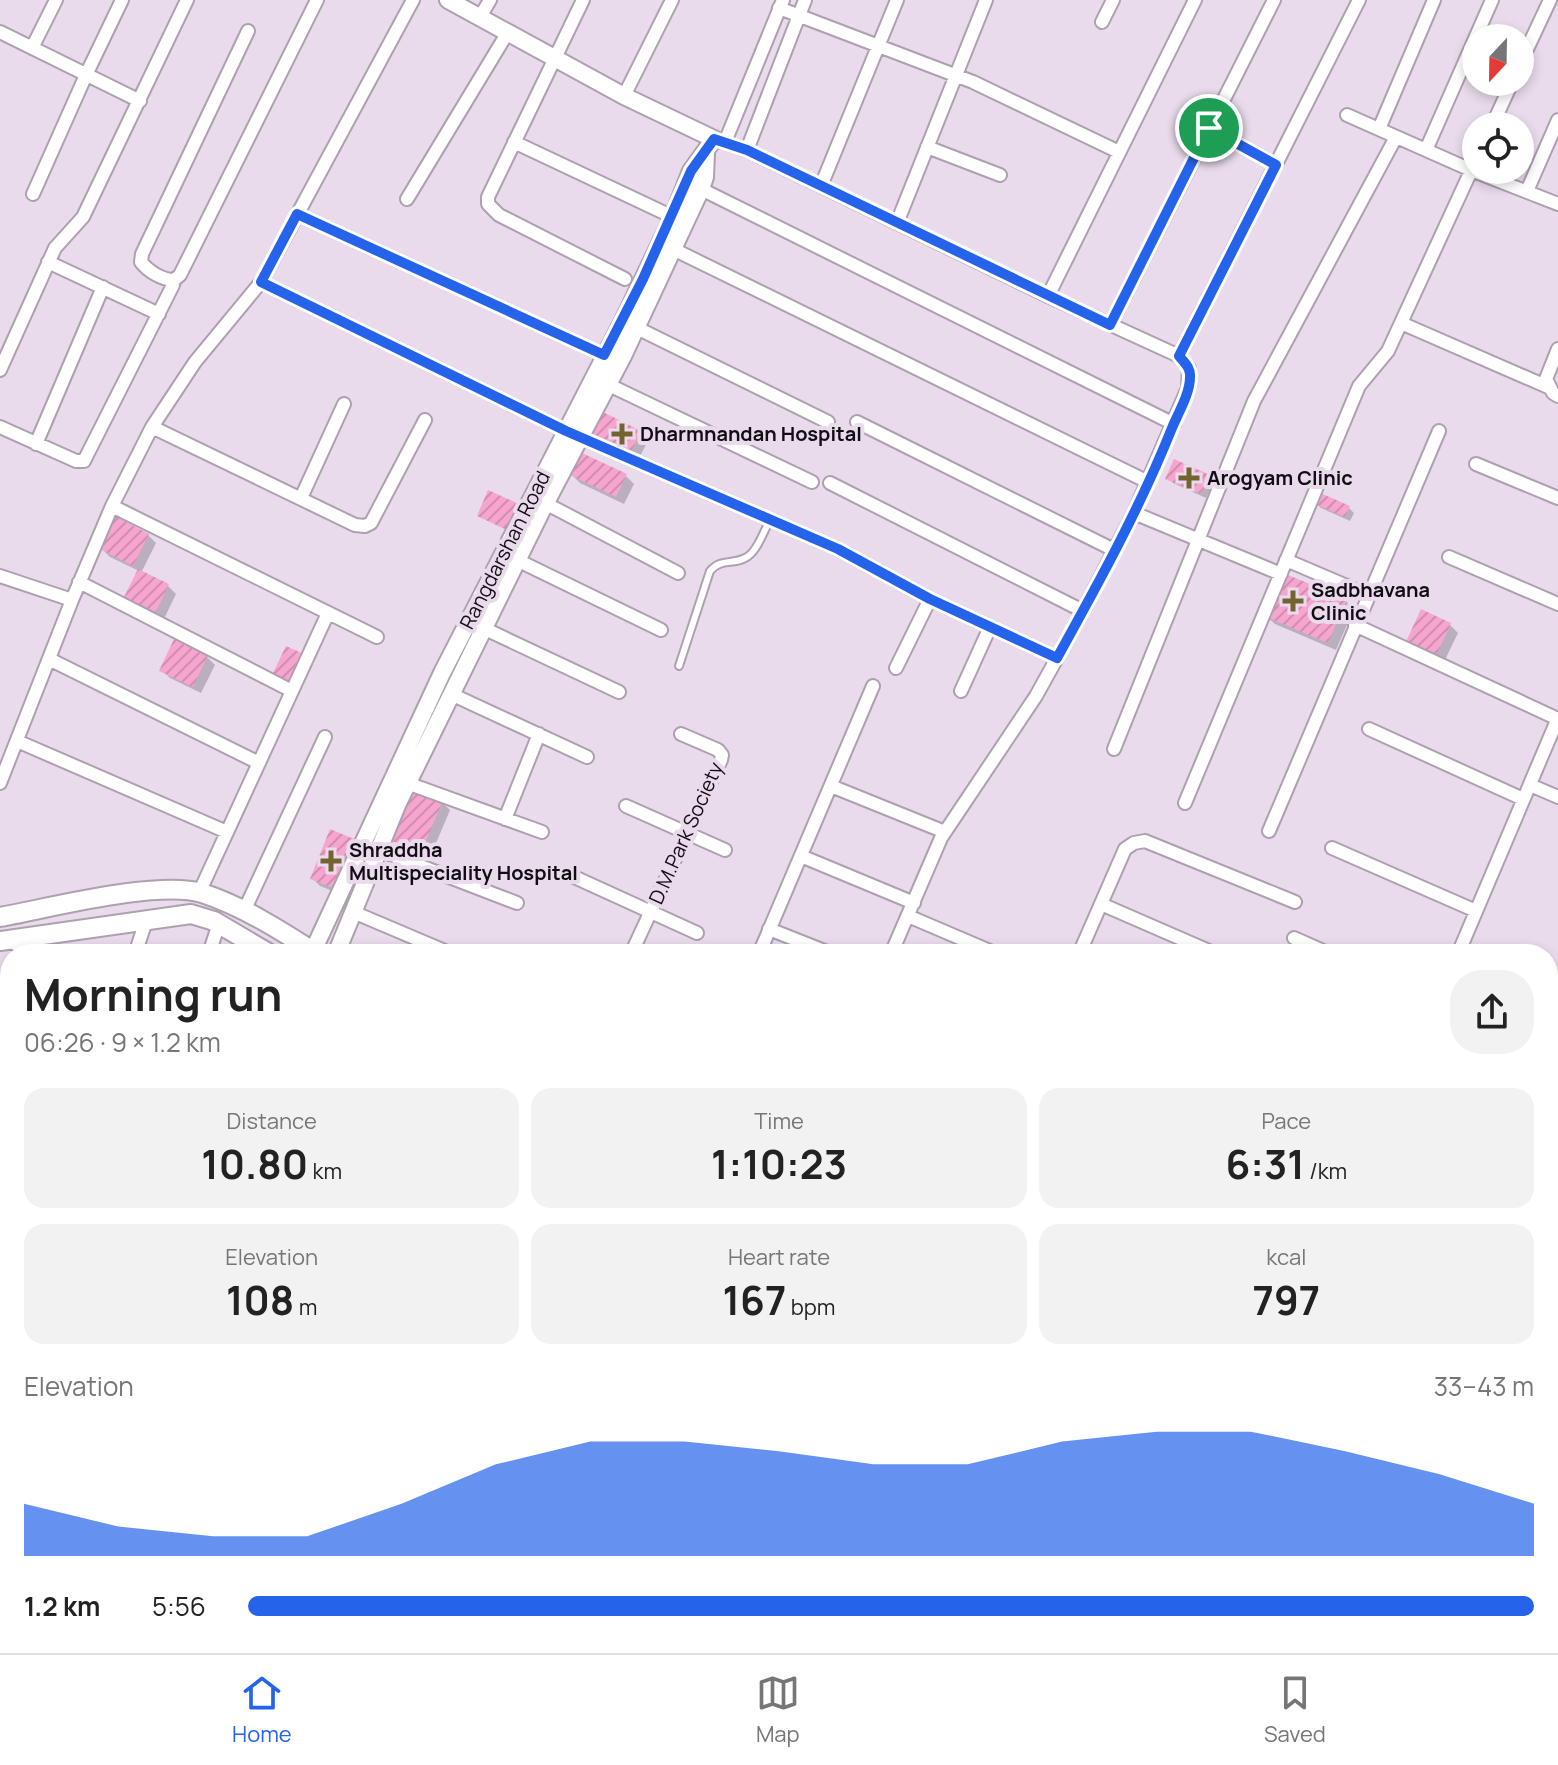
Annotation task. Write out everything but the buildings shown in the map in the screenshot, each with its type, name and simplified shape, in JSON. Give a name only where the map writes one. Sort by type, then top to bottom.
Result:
[{"type":"main road","points":[[0,917],[150,890],[199,893],[244,911],[300,944]]},
{"type":"main road","points":[[3,940],[191,914],[219,923],[254,944]]},
{"type":"street","points":[[32,48],[56,0]]},
{"type":"street","points":[[33,194],[122,0]]},
{"type":"street","points":[[0,370],[55,248],[83,217],[187,0]]},
{"type":"street","points":[[248,31],[142,254],[141,262],[146,269],[169,280],[180,275],[317,0]]},
{"type":"street","points":[[0,783],[79,582],[112,506],[152,427],[195,362],[261,282],[413,0]]},
{"type":"street","points":[[448,0],[715,145],[747,150],[1179,356],[1189,368],[1191,376],[1174,424],[1134,513],[1036,696],[945,832],[895,944]]},
{"type":"street","points":[[480,17],[490,0]]},
{"type":"street","points":[[583,0],[488,197],[492,210],[625,279]]},
{"type":"street","points":[[624,96],[672,0]]},
{"type":"street","points":[[747,150],[805,0]]},
{"type":"street","points":[[821,186],[897,0]]},
{"type":"street","points":[[897,223],[986,0]]},
{"type":"street","points":[[1102,22],[1113,0]]},
{"type":"street","points":[[1048,296],[1195,0]]},
{"type":"street","points":[[1110,325],[1274,0]]},
{"type":"street","points":[[1179,356],[1359,0]]},
{"type":"street","points":[[1379,129],[1434,0]]},
{"type":"street","points":[[1426,150],[1492,0]]},
{"type":"street","points":[[1534,34],[1550,0]]},
{"type":"street","points":[[715,145],[781,4],[799,16],[957,76],[1119,152]]},
{"type":"street","points":[[0,32],[140,101]]},
{"type":"street","points":[[407,199],[508,32]]},
{"type":"street","points":[[1347,115],[1426,150],[1462,161]]},
{"type":"street","points":[[1527,191],[1558,120]]},
{"type":"street","points":[[1209,128],[1276,165]]},
{"type":"street","points":[[1114,749],[1254,401],[1396,137]]},
{"type":"street","points":[[514,142],[673,217]]},
{"type":"street","name":"Rangdarshan Road","points":[[319,944],[442,673],[573,434],[609,385],[701,189],[715,145]]},
{"type":"street","name":"Rangdarshan Road","points":[[340,944],[407,783],[545,503],[604,355],[673,217],[691,171],[715,145]]},
{"type":"street","points":[[927,147],[1000,175]]},
{"type":"street","points":[[1185,803],[1359,386],[1388,351],[1465,184]]},
{"type":"street","points":[[1513,184],[1558,204]]},
{"type":"street","points":[[701,189],[1174,424]]},
{"type":"street","points":[[297,214],[604,355]]},
{"type":"street","points":[[673,249],[1148,482]]},
{"type":"street","points":[[48,262],[159,314]]},
{"type":"street","points":[[261,282],[573,434],[838,549],[930,599],[1057,658]]},
{"type":"street","points":[[0,427],[76,461],[84,461],[173,285]]},
{"type":"street","points":[[36,444],[103,287]]},
{"type":"street","points":[[1401,323],[1553,391]]},
{"type":"street","points":[[637,328],[828,422]]},
{"type":"street","points":[[1553,391],[1546,379],[1558,349]]},
{"type":"street","points":[[609,385],[812,482]]},
{"type":"street","points":[[301,498],[344,404]]},
{"type":"street","points":[[152,427],[355,525],[365,526],[371,523],[425,420]]},
{"type":"street","points":[[857,422],[1114,550]]},
{"type":"street","points":[[1269,831],[1439,431]]},
{"type":"street","points":[[1476,464],[1558,498]]},
{"type":"street","points":[[830,483],[1083,611]]},
{"type":"street","points":[[545,503],[678,573]]},
{"type":"street","points":[[112,506],[377,637]]},
{"type":"street","points":[[1134,513],[1281,574]]},
{"type":"street","points":[[1449,557],[1558,604]]},
{"type":"street","points":[[517,560],[661,630]]},
{"type":"street","points":[[1286,560],[1368,595]]},
{"type":"street","points":[[0,576],[72,600]]},
{"type":"street","points":[[79,582],[292,691]]},
{"type":"street","points":[[896,668],[930,599]]},
{"type":"street","points":[[199,893],[328,613]]},
{"type":"street","points":[[1355,625],[1558,718],[1462,944]]},
{"type":"street","points":[[961,691],[990,627]]},
{"type":"street","points":[[483,628],[619,692]]},
{"type":"street","points":[[49,659],[259,763]]},
{"type":"street","points":[[763,944],[873,686]]},
{"type":"street","points":[[451,694],[587,757]]},
{"type":"street","points":[[1369,729],[1523,799]]},
{"type":"street","points":[[505,819],[539,734]]},
{"type":"street","name":"D.M.Park Society","points":[[636,944],[722,755],[718,750],[681,734]]},
{"type":"street","points":[[244,911],[325,737]]},
{"type":"street","points":[[17,741],[227,832]]},
{"type":"street","points":[[407,783],[542,832]]},
{"type":"street","points":[[1530,785],[1558,797]]},
{"type":"street","points":[[831,786],[945,832]]},
{"type":"street","points":[[626,806],[725,850]]},
{"type":"street","points":[[1083,944],[1125,849],[1134,843],[1145,841],[1295,902]]},
{"type":"street","points":[[1332,848],[1476,911]]},
{"type":"street","points":[[379,850],[517,903]]},
{"type":"street","points":[[801,856],[914,903]]},
{"type":"street","points":[[572,876],[697,933]]},
{"type":"street","points":[[1101,904],[1193,944]]},
{"type":"street","points":[[353,912],[428,944]]},
{"type":"street","points":[[908,916],[974,944]]},
{"type":"street","points":[[138,944],[146,921]]},
{"type":"street","points":[[212,944],[219,923]]},
{"type":"street","points":[[769,929],[807,944]]},
{"type":"street","points":[[1294,938],[1308,944]]},
{"type":"lane","points":[[679,666],[710,571],[723,561],[746,558],[770,520]]},
{"type":"place","name":"Dharmnandan Hospital","points":[[622,434]]},
{"type":"place","name":"Arogyam Clinic","points":[[1189,478]]},
{"type":"place","name":"Sadbhavana Clinic","points":[[1293,601]]},
{"type":"place","name":"Shraddha Multispeciality Hospital","points":[[331,861]]},
{"type":"route","points":[[1209,128],[1276,165],[1179,356],[1189,368],[1191,376],[1167,442],[1134,513],[1057,658],[930,599],[838,549],[566,431],[261,282],[297,214],[604,355],[673,217],[691,171],[714,139],[747,150],[1110,325],[1209,128]]}]
